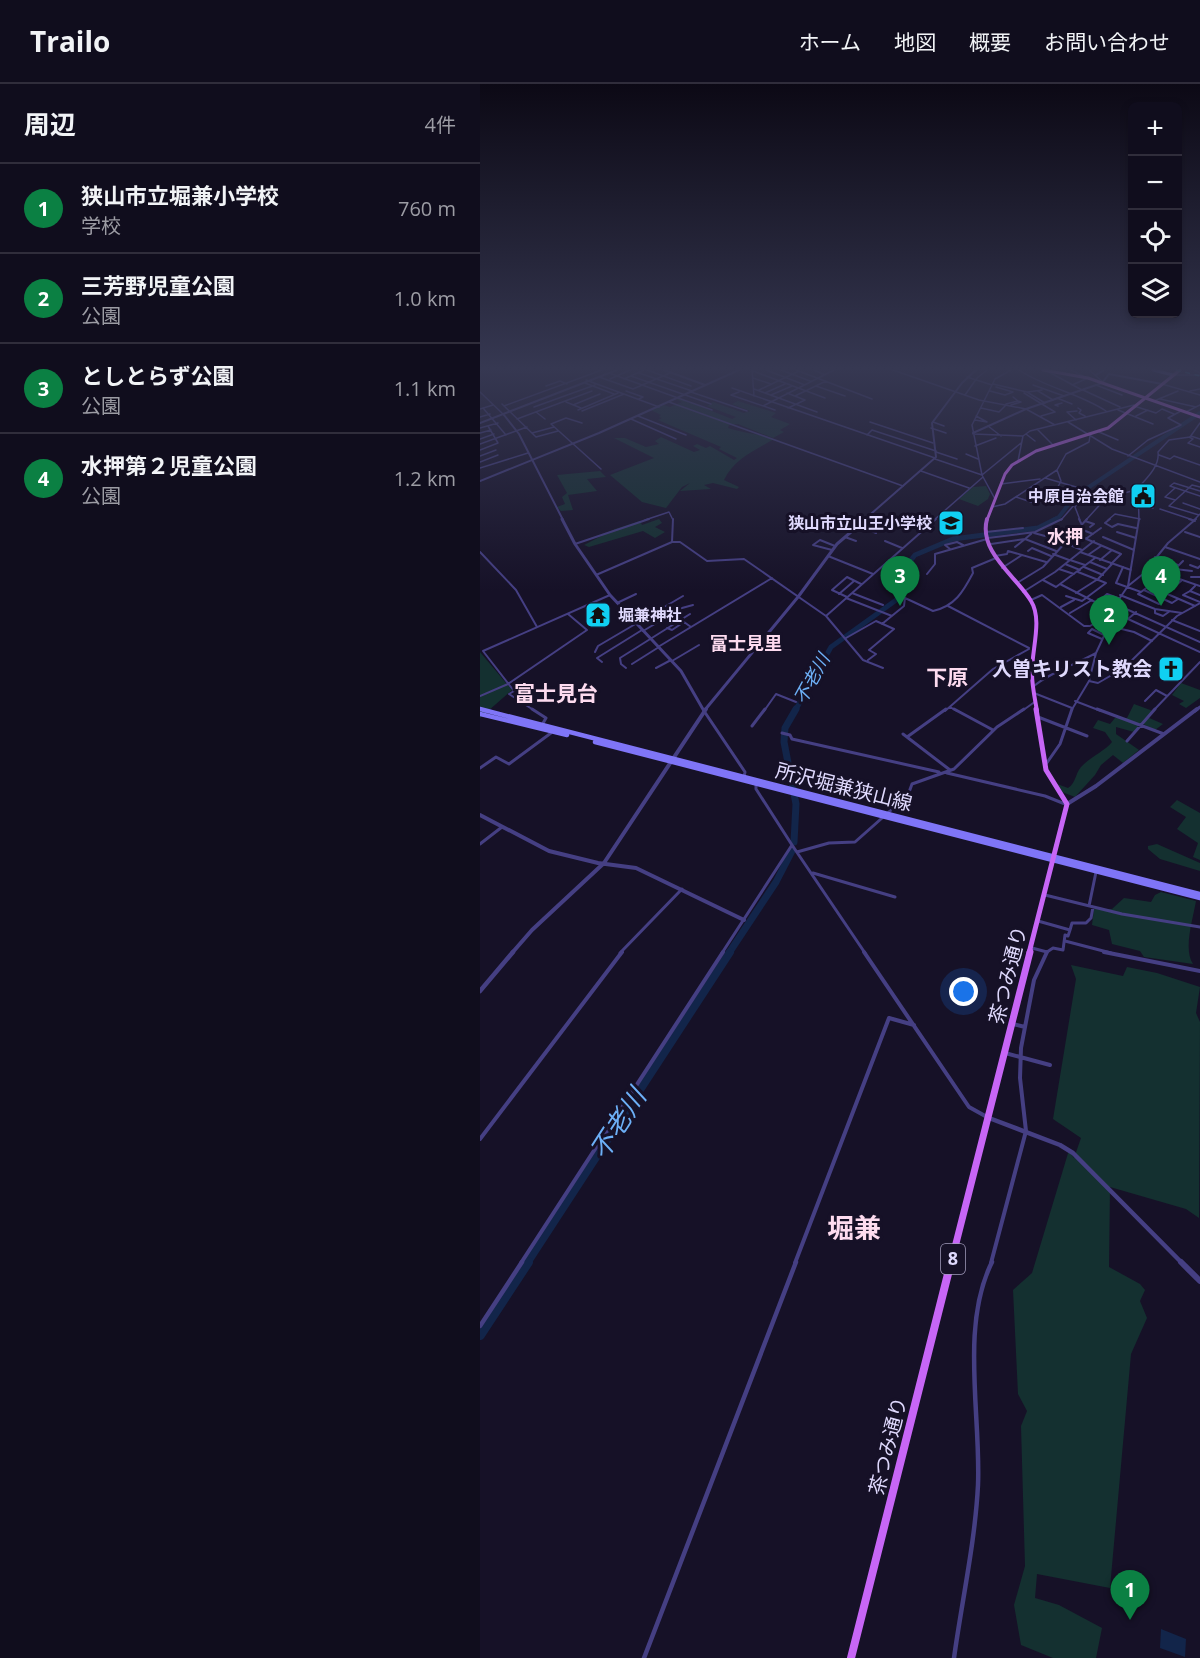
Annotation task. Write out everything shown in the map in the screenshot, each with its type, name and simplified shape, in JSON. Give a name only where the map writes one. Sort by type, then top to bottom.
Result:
[{"type":"main road","points":[[1063,443],[1018,460],[1009,469],[986,522],[995,557],[1031,600],[1037,616],[1031,648],[1037,717],[1045,765],[1067,804]]},
{"type":"main road","name":"所沢堀兼狭山線","points":[[480,709],[756,784],[797,792],[1200,896]]},
{"type":"main road","name":"所沢堀兼狭山線","points":[[480,714],[744,777],[788,790]]},
{"type":"main road","name":"茶つみ通り","points":[[850,1658],[1013,1024],[1067,804]]},
{"type":"main road","name":"所沢堀兼狭山線","points":[[1053,858],[1096,872],[1200,896]]},
{"type":"street","points":[[480,450],[497,443]]},
{"type":"street","points":[[523,443],[575,544],[609,595],[684,675],[704,711],[745,772],[744,777]]},
{"type":"street","points":[[480,481],[573,443]]},
{"type":"street","points":[[574,443],[601,469]]},
{"type":"street","points":[[784,443],[903,486]]},
{"type":"street","points":[[891,443],[982,476]]},
{"type":"street","points":[[912,443],[957,459]]},
{"type":"street","points":[[480,991],[532,930],[604,863],[704,711],[798,597],[835,546],[935,459],[936,452],[933,443]]},
{"type":"street","points":[[982,443],[975,446],[982,476],[995,499]]},
{"type":"street","points":[[826,616],[1019,443]]},
{"type":"street","points":[[1018,460],[1021,443]]},
{"type":"street","points":[[992,507],[1005,504],[1057,470],[1066,454],[1086,443]]},
{"type":"street","points":[[1104,443],[1129,457],[1200,482]]},
{"type":"street","points":[[1129,457],[1144,443]]},
{"type":"street","points":[[1127,586],[1136,528],[1140,519],[1138,489],[1142,481],[1151,474],[1159,455],[1158,452],[1166,443]]},
{"type":"street","points":[[494,445],[501,460]]},
{"type":"street","points":[[480,456],[496,450]]},
{"type":"street","points":[[480,465],[484,466],[528,453]]},
{"type":"street","points":[[966,454],[978,459]]},
{"type":"street","points":[[480,465],[498,455]]},
{"type":"street","points":[[1159,455],[1170,459],[1174,456],[1200,465]]},
{"type":"street","points":[[1051,500],[1061,481],[1057,470]]},
{"type":"street","points":[[921,471],[969,489]]},
{"type":"street","points":[[1001,484],[1042,478],[1089,490],[1061,520],[1032,533],[1015,547]]},
{"type":"street","points":[[1200,491],[1174,483],[1170,486],[1200,496]]},
{"type":"street","points":[[1045,765],[1060,744],[1075,701],[1089,681],[1096,653],[1119,597],[1127,586],[1144,572],[1164,546],[1200,515],[1169,506],[1192,485],[1200,487]]},
{"type":"street","points":[[1175,488],[1165,497],[1175,500]]},
{"type":"street","points":[[1016,583],[1046,562],[1106,499],[1138,489]]},
{"type":"street","points":[[1082,496],[1076,507],[1083,522]]},
{"type":"street","points":[[1015,497],[1034,502]]},
{"type":"street","points":[[1183,503],[1200,509]]},
{"type":"street","points":[[1140,504],[1153,508]]},
{"type":"street","points":[[1160,509],[1200,524]]},
{"type":"street","points":[[575,544],[669,512],[674,516],[672,542]]},
{"type":"street","points":[[1127,516],[1112,527],[1105,523],[1115,514],[1127,516],[1140,519]]},
{"type":"street","points":[[1083,522],[1094,524],[1090,527]]},
{"type":"street","points":[[1118,524],[1136,528]]},
{"type":"street","points":[[860,526],[876,533]]},
{"type":"street","points":[[927,574],[935,564],[935,554],[988,536],[1023,528]]},
{"type":"street","points":[[1078,528],[1093,534]]},
{"type":"street","points":[[1087,538],[1101,528]]},
{"type":"street","points":[[1184,531],[1200,537]]},
{"type":"street","points":[[1117,532],[1136,537]]},
{"type":"street","points":[[988,536],[1032,533],[1045,536]]},
{"type":"street","points":[[1074,534],[1102,544],[1101,546],[1120,554],[1098,579],[1076,593]]},
{"type":"street","points":[[846,537],[856,542]]},
{"type":"street","points":[[1103,537],[1134,550]]},
{"type":"street","points":[[991,544],[1025,539],[1056,551]]},
{"type":"street","points":[[832,550],[813,545],[820,540],[835,546]]},
{"type":"street","points":[[885,541],[902,548]]},
{"type":"street","points":[[1023,592],[1059,569],[1094,541]]},
{"type":"street","points":[[596,575],[672,542],[681,542],[707,561],[744,559],[826,616],[846,638],[854,651],[884,668]]},
{"type":"street","points":[[950,549],[945,545],[957,542],[963,546]]},
{"type":"street","points":[[1065,543],[1095,558],[1131,570]]},
{"type":"street","points":[[1088,555],[1101,546]]},
{"type":"street","points":[[1164,546],[1200,560]]},
{"type":"street","points":[[1028,551],[1032,548],[1103,574]]},
{"type":"street","points":[[1100,560],[1112,550]]},
{"type":"street","points":[[882,624],[904,606],[905,598],[933,612],[948,606],[962,596],[973,573],[972,568],[1007,554],[1008,551],[1046,562]]},
{"type":"street","points":[[480,552],[516,590],[537,627]]},
{"type":"street","points":[[1002,568],[1022,555]]},
{"type":"street","points":[[828,556],[873,574]]},
{"type":"street","points":[[1155,557],[1178,565]]},
{"type":"street","points":[[1042,580],[1056,587],[1095,558]]},
{"type":"street","points":[[1178,570],[1175,569],[1183,561]]},
{"type":"street","points":[[1090,562],[1107,569]]},
{"type":"street","points":[[1065,564],[1106,583],[1082,601],[1066,596]]},
{"type":"street","points":[[1149,564],[1159,568],[1156,570],[1161,573],[1197,586]]},
{"type":"street","points":[[1190,565],[1200,566]]},
{"type":"street","points":[[1123,567],[1116,583],[1172,603],[1178,599]]},
{"type":"street","points":[[1059,569],[1075,575]]},
{"type":"street","points":[[1170,576],[1178,570],[1192,571]]},
{"type":"street","points":[[1144,572],[1156,577]]},
{"type":"street","points":[[1156,577],[1161,573]]},
{"type":"street","points":[[861,584],[847,577],[832,590],[892,616]]},
{"type":"street","points":[[1156,577],[1154,579],[1174,587]]},
{"type":"street","points":[[1089,681],[1098,683],[1106,680],[1141,654],[1173,620],[1200,602],[1183,595],[1197,586],[1200,579],[1191,577]]},
{"type":"street","points":[[632,664],[772,578]]},
{"type":"street","points":[[839,594],[854,581]]},
{"type":"street","points":[[1166,594],[1181,581]]},
{"type":"street","points":[[1060,584],[1097,603],[1107,594],[1155,609],[1182,613]]},
{"type":"street","points":[[1159,604],[1138,594],[1149,586],[1195,606]]},
{"type":"street","points":[[1190,591],[1200,595]]},
{"type":"street","points":[[852,593],[883,605]]},
{"type":"street","points":[[617,603],[636,594]]},
{"type":"street","points":[[541,725],[546,718],[509,694],[514,691],[483,651],[609,595]]},
{"type":"street","points":[[1031,600],[1042,595],[1074,616],[1071,619],[1086,626],[1112,613]]},
{"type":"street","points":[[595,652],[598,646],[683,596]]},
{"type":"street","points":[[1060,607],[1074,600]]},
{"type":"street","points":[[1070,614],[1092,600]]},
{"type":"street","points":[[1155,609],[1164,600]]},
{"type":"street","points":[[1115,604],[1200,642]]},
{"type":"street","points":[[602,662],[597,658],[682,608],[693,605]]},
{"type":"street","points":[[948,606],[1031,648]]},
{"type":"street","points":[[1155,609],[1155,612],[1163,616],[1170,611]]},
{"type":"street","points":[[1136,612],[1128,619],[1200,652]]},
{"type":"street","points":[[480,696],[508,684],[587,630],[567,614]]},
{"type":"street","points":[[626,668],[621,664],[620,658],[690,614]]},
{"type":"street","points":[[1173,620],[1200,631]]},
{"type":"street","points":[[846,638],[876,621],[894,630],[869,650],[876,654],[868,660]]},
{"type":"street","points":[[668,628],[672,630],[684,622],[691,627]]},
{"type":"street","points":[[1109,626],[1134,632],[1152,641]]},
{"type":"street","points":[[1102,639],[1088,633],[1092,629],[1104,635]]},
{"type":"street","points":[[656,668],[699,645]]},
{"type":"street","points":[[907,737],[993,669],[1031,648]]},
{"type":"street","points":[[1072,708],[1034,690],[1046,675],[1057,674],[1096,653]]},
{"type":"street","points":[[1127,741],[1199,664]]},
{"type":"street","points":[[1145,701],[1156,690],[1167,696]]},
{"type":"street","points":[[752,726],[777,694],[796,702]]},
{"type":"street","points":[[797,852],[836,842],[853,844],[908,795],[912,784],[952,770],[993,730],[1036,701]]},
{"type":"street","points":[[1075,701],[1165,734]]},
{"type":"street","points":[[949,706],[993,730]]},
{"type":"street","points":[[782,733],[790,735],[792,740],[943,772],[1045,796],[1067,804],[1096,786],[1200,707]]},
{"type":"street","points":[[1037,717],[1087,736]]},
{"type":"street","points":[[480,768],[496,757],[509,764],[550,733]]},
{"type":"street","points":[[903,734],[921,745],[922,750],[943,767],[952,770]]},
{"type":"street","points":[[756,784],[756,789],[792,845],[969,1107],[989,1118],[1060,1144],[1073,1153],[1200,1281]]},
{"type":"street","points":[[480,814],[549,851],[604,863],[629,865],[744,920]]},
{"type":"street","points":[[480,844],[503,826]]},
{"type":"street","points":[[480,1326],[792,845]]},
{"type":"street","points":[[954,1658],[978,1484],[976,1353],[983,1275],[994,1257],[1026,1131],[1022,1105],[1021,1058],[1025,1028],[1034,980],[1047,952],[1053,948],[1063,950],[1072,923],[1086,923],[1091,918],[1096,872]]},
{"type":"street","points":[[812,873],[895,897]]},
{"type":"street","points":[[480,1139],[616,958],[682,889]]},
{"type":"street","points":[[1045,895],[1091,907],[1200,927]]},
{"type":"street","points":[[1038,921],[1070,930]]},
{"type":"street","points":[[1065,941],[1089,949],[1200,970]]},
{"type":"street","points":[[1032,948],[1047,952]]},
{"type":"street","points":[[644,1658],[889,1018],[914,1025]]},
{"type":"street","points":[[1013,1024],[1025,1028]]},
{"type":"street","points":[[1005,1053],[1050,1065]]},
{"type":"green space","points":[[625,443],[638,443],[646,447],[658,443],[675,443],[694,452],[700,450],[693,446],[697,444],[706,448],[710,446],[734,460],[737,458],[719,449],[721,447],[713,443],[766,443],[745,456],[728,473],[724,480],[739,487],[737,489],[713,483],[704,485],[711,489],[680,491],[690,483],[682,487],[666,508],[642,502],[610,475],[654,458]]},
{"type":"green space","points":[[600,471],[606,477],[587,479],[597,491],[568,495],[573,510],[561,511],[557,507],[565,504],[562,497],[567,493],[557,475]]},
{"type":"green space","points":[[986,486],[990,494],[988,499],[978,506],[959,499],[973,487]]},
{"type":"green space","points":[[659,519],[662,523],[655,527],[665,532],[655,538],[643,531],[589,547],[584,545],[615,529],[640,521],[642,525]]},
{"type":"green space","points":[[480,652],[512,690],[480,718]]},
{"type":"green space","points":[[1181,683],[1200,690],[1200,698],[1186,708],[1179,704],[1184,701],[1172,695]]},
{"type":"green space","points":[[1134,704],[1153,711],[1147,717],[1163,724],[1155,730],[1141,723],[1134,732],[1116,727],[1116,734],[1139,750],[1123,763],[1113,755],[1101,765],[1075,797],[1062,792],[1057,784],[1068,788],[1073,784],[1081,767],[1112,742],[1105,732],[1093,728],[1098,720],[1110,724],[1115,718],[1127,718]]},
{"type":"green space","points":[[1177,800],[1200,813],[1200,860],[1193,857],[1198,843],[1177,829],[1186,817],[1170,807]]},
{"type":"green space","points":[[1157,844],[1200,863],[1200,871],[1160,859],[1148,849],[1148,846]]},
{"type":"green space","points":[[1161,892],[1196,901],[1189,942],[1190,958],[1193,964],[1144,957],[1140,951],[1112,944],[1109,930],[1092,925],[1094,909],[1112,909],[1124,898],[1151,902],[1155,895]]},
{"type":"green space","points":[[1071,965],[1123,976],[1127,967],[1157,973],[1200,987],[1196,1013],[1200,1022],[1199,1218],[1186,1209],[1110,1187],[1109,1267],[1140,1284],[1145,1290],[1140,1301],[1147,1318],[1131,1354],[1110,1588],[1037,1574],[1035,1598],[1059,1605],[1102,1628],[1096,1658],[1053,1658],[1021,1645],[1014,1605],[1025,1566],[1021,1426],[1027,1411],[1018,1394],[1013,1290],[1032,1273],[1069,1150],[1074,1158],[1081,1138],[1053,1119],[1076,979]]},
{"type":"water","points":[[1161,1629],[1186,1639],[1185,1657],[1160,1648]]},
{"type":"waterway","name":"不老川","points":[[1053,520],[1059,517],[1074,497],[1154,443]]},
{"type":"waterway","name":"不老川","points":[[795,711],[831,647],[899,598],[907,565],[915,555],[953,539],[1038,528],[1056,519]]},
{"type":"waterway","name":"不老川","points":[[794,842],[796,804],[784,742],[785,728],[796,709]]},
{"type":"waterway","name":"不老川","points":[[729,953],[776,882],[792,851]]},
{"type":"waterway","name":"不老川","points":[[527,1263],[730,952]]},
{"type":"waterway","name":"不老川","points":[[480,1335],[528,1262]]},
{"type":"place","name":"中原自治会館","points":[[1143,496]]},
{"type":"place","name":"狭山市立山王小学校","points":[[951,523]]},
{"type":"place","name":"としとらず公園","points":[[900,606]]},
{"type":"place","name":"水押第２児童公園","points":[[1161,606]]},
{"type":"place","name":"堀兼神社","points":[[598,615]]},
{"type":"place","name":"三芳野児童公園","points":[[1109,645]]},
{"type":"place","name":"入曽キリスト教会","points":[[1171,669]]},
{"type":"place","name":"狭山市立堀兼小学校","points":[[1130,1620]]},
{"type":"district","name":"水押","points":[[1065,537]]},
{"type":"district","name":"富士見里","points":[[746,644]]},
{"type":"district","name":"下原","points":[[947,678]]},
{"type":"district","name":"富士見台","points":[[556,694]]},
{"type":"district","name":"堀兼","points":[[854,1229]]}]
